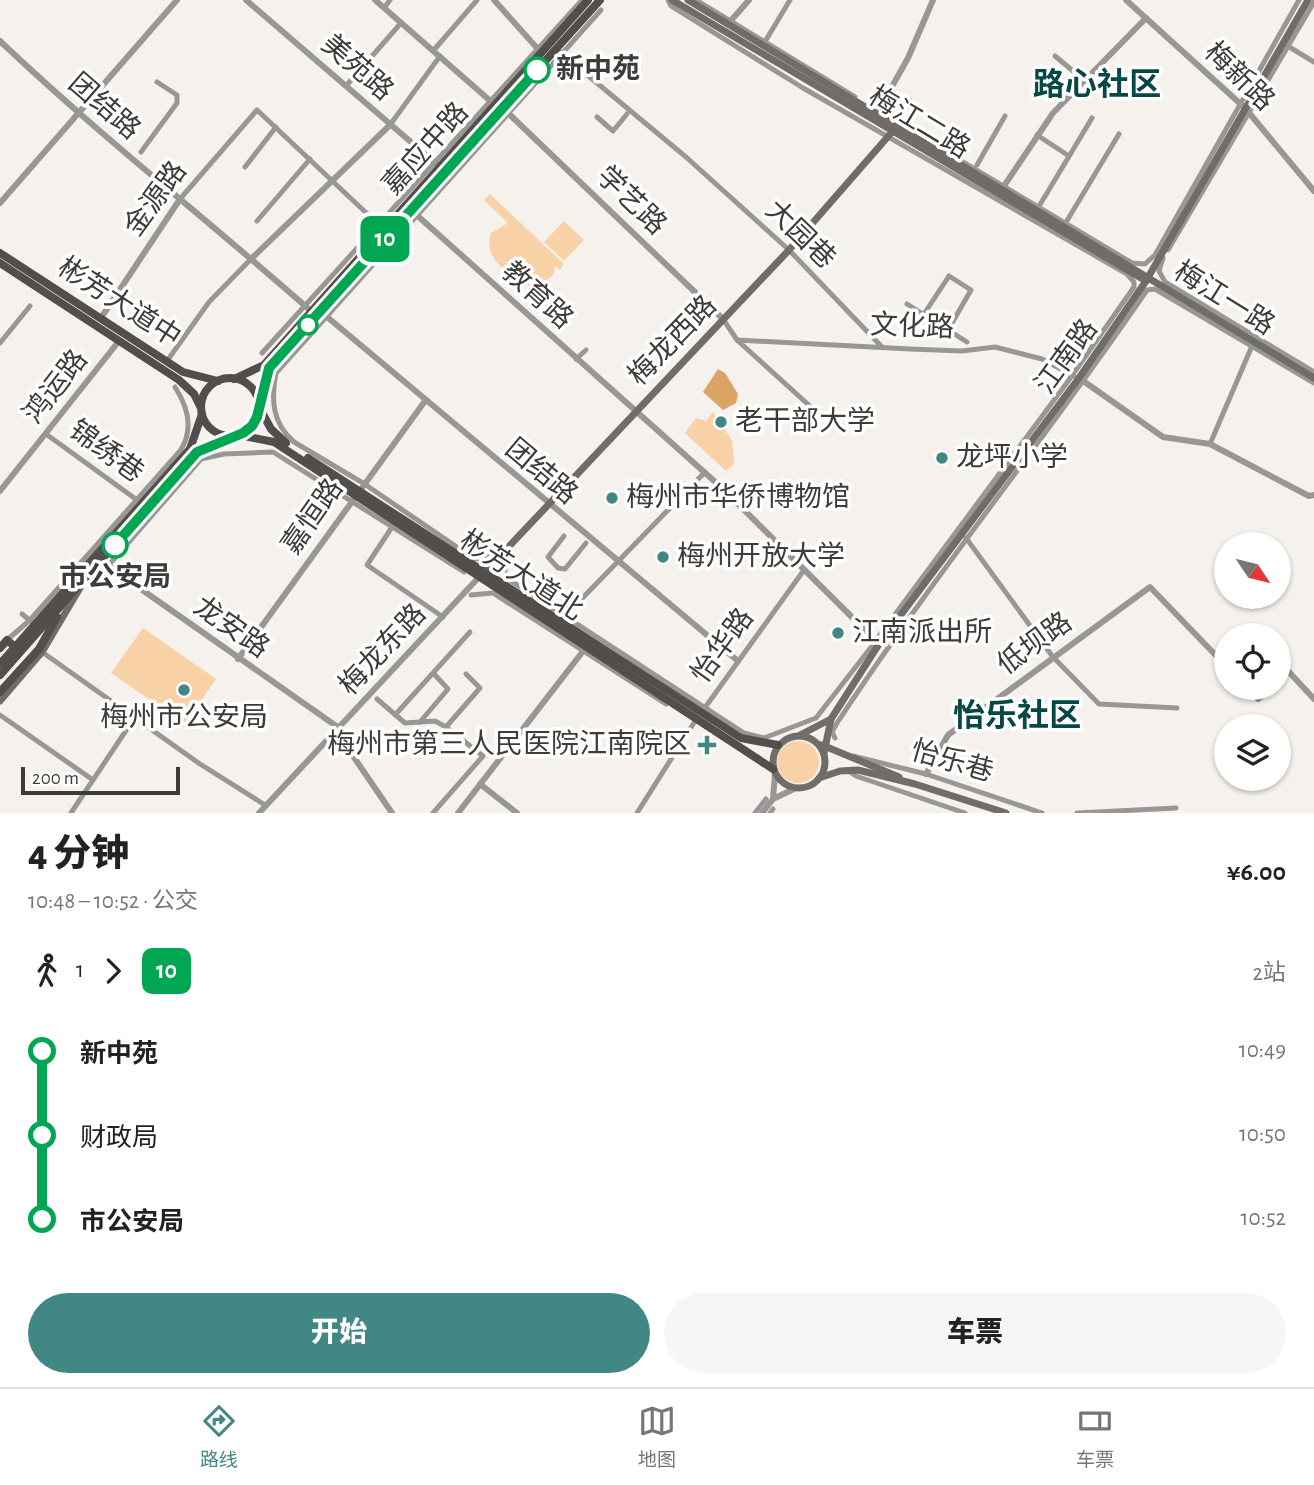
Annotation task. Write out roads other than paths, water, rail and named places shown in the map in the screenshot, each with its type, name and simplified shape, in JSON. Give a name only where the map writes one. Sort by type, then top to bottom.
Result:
[{"type":"main road","name":"嘉应中路","points":[[234,379],[264,365],[319,313],[438,165],[588,0]]},
{"type":"main road","name":"嘉应中路","points":[[259,404],[269,368],[559,52],[600,0]]},
{"type":"main road","name":"梅江二路","points":[[670,0],[890,135],[1147,279]]},
{"type":"main road","name":"梅江二路","points":[[688,0],[730,23],[1147,279]]},
{"type":"main road","name":"江南路","points":[[822,748],[831,719],[877,642],[964,536],[1079,379],[1147,279],[1308,0]]},
{"type":"main road","name":"梅龙西路","points":[[483,574],[789,250],[890,135]]},
{"type":"main road","name":"彬芳大道中","points":[[0,253],[183,372],[218,381]]},
{"type":"main road","name":"彬芳大道中","points":[[0,263],[180,380],[194,394],[201,411]]},
{"type":"main road","name":"梅江一路","points":[[1147,279],[1252,345],[1314,378]]},
{"type":"main road","points":[[1,670],[85,580],[104,564],[197,452],[252,426],[259,404],[248,384],[234,379],[218,381],[206,392],[190,449],[139,502],[33,623],[18,649]]},
{"type":"main road","name":"彬芳大道北","points":[[259,404],[279,439],[357,493],[394,525],[563,619],[700,715],[774,771]]},
{"type":"main road","points":[[201,411],[211,429],[234,436]]},
{"type":"main road","name":"彬芳大道北","points":[[234,436],[274,442],[483,574],[586,648],[741,738],[778,745]]},
{"type":"main road","points":[[0,701],[42,652],[85,580]]},
{"type":"main road","points":[[0,692],[39,649],[65,603]]},
{"type":"main road","points":[[0,648],[8,640],[26,662]]},
{"type":"main road","points":[[831,719],[800,735],[791,736],[778,745],[772,759],[774,771],[786,785],[807,787],[819,778],[847,770],[915,784]]},
{"type":"main road","points":[[800,735],[822,748],[850,756],[915,784],[1006,813]]},
{"type":"main road","points":[[819,778],[824,768],[822,748]]},
{"type":"street","points":[[0,203],[177,0]]},
{"type":"street","name":"美苑路","points":[[246,0],[438,165]]},
{"type":"street","points":[[375,0],[493,104],[582,0]]},
{"type":"street","points":[[384,8],[390,0]]},
{"type":"street","points":[[433,51],[477,0]]},
{"type":"street","points":[[494,0],[537,48]]},
{"type":"street","points":[[696,0],[730,23],[1132,263],[1144,265],[1155,255],[1299,0]]},
{"type":"street","points":[[730,23],[749,0]]},
{"type":"street","points":[[766,40],[790,0]]},
{"type":"street","points":[[876,115],[908,58],[933,0]]},
{"type":"street","name":"梅新路","points":[[1126,0],[1245,108],[1314,191]]},
{"type":"street","points":[[1314,2],[1160,263],[1165,282],[1314,372]]},
{"type":"street","points":[[413,213],[509,114],[559,52],[601,10]]},
{"type":"street","points":[[1002,189],[1053,113],[1146,18]]},
{"type":"street","points":[[346,86],[401,23]]},
{"type":"street","name":"团结路","points":[[0,41],[77,114],[738,662]]},
{"type":"street","points":[[1291,48],[1314,62]]},
{"type":"street","name":"大园巷","points":[[559,52],[686,157],[789,250],[882,346]]},
{"type":"street","points":[[167,361],[209,302],[390,125],[440,56]]},
{"type":"street","points":[[1055,56],[1085,81]]},
{"type":"street","points":[[141,152],[177,103],[177,95],[158,82]]},
{"type":"street","name":"金源路","points":[[101,318],[180,199],[255,111],[276,127]]},
{"type":"street","name":"学艺路","points":[[509,114],[723,319]]},
{"type":"street","points":[[597,117],[613,131],[627,114]]},
{"type":"street","points":[[977,165],[1005,116]]},
{"type":"street","points":[[1038,208],[1092,118]]},
{"type":"street","points":[[244,167],[276,127],[378,224]]},
{"type":"street","points":[[1065,224],[1119,134]]},
{"type":"street","points":[[890,135],[1127,274],[1134,282],[1134,287],[1079,379]]},
{"type":"street","points":[[1037,135],[1069,156]]},
{"type":"street","points":[[257,221],[310,159]]},
{"type":"street","points":[[262,353],[438,165]]},
{"type":"street","name":"教育路","points":[[413,213],[705,472],[877,642]]},
{"type":"street","points":[[924,314],[949,276],[971,289],[948,330]]},
{"type":"street","points":[[700,715],[764,738],[822,713],[1149,289],[1155,289],[1314,383]]},
{"type":"street","points":[[907,304],[967,342]]},
{"type":"street","points":[[0,343],[30,306]]},
{"type":"street","points":[[319,313],[276,373],[272,395],[274,409],[285,434],[357,493]]},
{"type":"street","points":[[723,319],[737,340],[822,417]]},
{"type":"street","name":"文化路","points":[[737,340],[962,351],[995,347],[1042,359],[1079,379]]},
{"type":"street","name":"鸿运路","points":[[0,491],[119,341]]},
{"type":"street","points":[[1210,444],[1252,345]]},
{"type":"street","points":[[576,359],[586,349]]},
{"type":"street","points":[[1079,379],[1163,437],[1210,444],[1309,496],[1314,495]]},
{"type":"street","points":[[139,502],[180,451],[187,438],[186,403],[176,387]]},
{"type":"street","name":"嘉恒路","points":[[238,659],[425,401]]},
{"type":"street","name":"锦绣巷","points":[[46,434],[139,502]]},
{"type":"street","points":[[104,564],[201,459],[224,454],[273,452],[357,493],[473,558],[479,559],[496,548]]},
{"type":"street","points":[[512,551],[505,561],[505,577],[563,619],[705,472]]},
{"type":"street","points":[[443,617],[367,565],[394,525],[464,572]]},
{"type":"street","points":[[564,536],[548,557],[558,568],[565,569],[586,543]]},
{"type":"street","points":[[835,738],[832,732],[836,723],[964,536],[1053,657],[1099,704],[1177,708]]},
{"type":"street","name":"龙安路","points":[[104,564],[337,729]]},
{"type":"street","name":"怡华路","points":[[637,813],[700,715],[804,570]]},
{"type":"street","name":"梅龙东路","points":[[259,813],[483,574]]},
{"type":"street","name":"低坝路","points":[[926,774],[948,735],[1150,587],[1214,653]]},
{"type":"street","points":[[458,813],[586,648],[494,593],[471,595]]},
{"type":"street","points":[[8,640],[33,623],[22,614]]},
{"type":"street","points":[[395,715],[470,632]]},
{"type":"street","points":[[42,652],[200,764],[265,805]]},
{"type":"street","points":[[420,722],[449,689],[434,674]]},
{"type":"street","points":[[446,727],[481,688],[466,674]]},
{"type":"street","points":[[1291,674],[1314,699]]},
{"type":"street","points":[[377,699],[405,723],[435,721],[446,727],[483,757],[433,813]]},
{"type":"street","points":[[0,715],[93,780]]},
{"type":"street","points":[[700,715],[751,758]]},
{"type":"street","points":[[71,813],[135,717]]},
{"type":"street","points":[[337,729],[392,813]]},
{"type":"street","name":"怡乐巷","points":[[850,756],[862,756],[901,770],[926,774],[1042,813]]},
{"type":"street","points":[[847,770],[856,776],[930,803],[965,813]]},
{"type":"street","points":[[762,813],[770,799],[774,771]]},
{"type":"street","points":[[480,784],[517,813]]},
{"type":"street","points":[[755,813],[770,799],[796,788]]},
{"type":"street","points":[[930,803],[930,813]]},
{"type":"street","points":[[1077,813],[1176,808]]},
{"type":"place","name":"新中苑","points":[[537,70]]},
{"type":"place","name":"老干部大学","points":[[721,422]]},
{"type":"place","name":"龙坪小学","points":[[942,458]]},
{"type":"place","name":"梅州市华侨博物馆","points":[[612,498]]},
{"type":"place","name":"市公安局","points":[[115,545]]},
{"type":"place","name":"梅州开放大学","points":[[663,557]]},
{"type":"place","name":"江南派出所","points":[[838,633]]},
{"type":"place","name":"梅州市公安局","points":[[184,690]]},
{"type":"place","name":"梅州市第三人民医院江南院区","points":[[707,745]]},
{"type":"district","name":"路心社区","points":[[1097,85]]},
{"type":"district","name":"怡乐社区","points":[[1017,716]]}]
